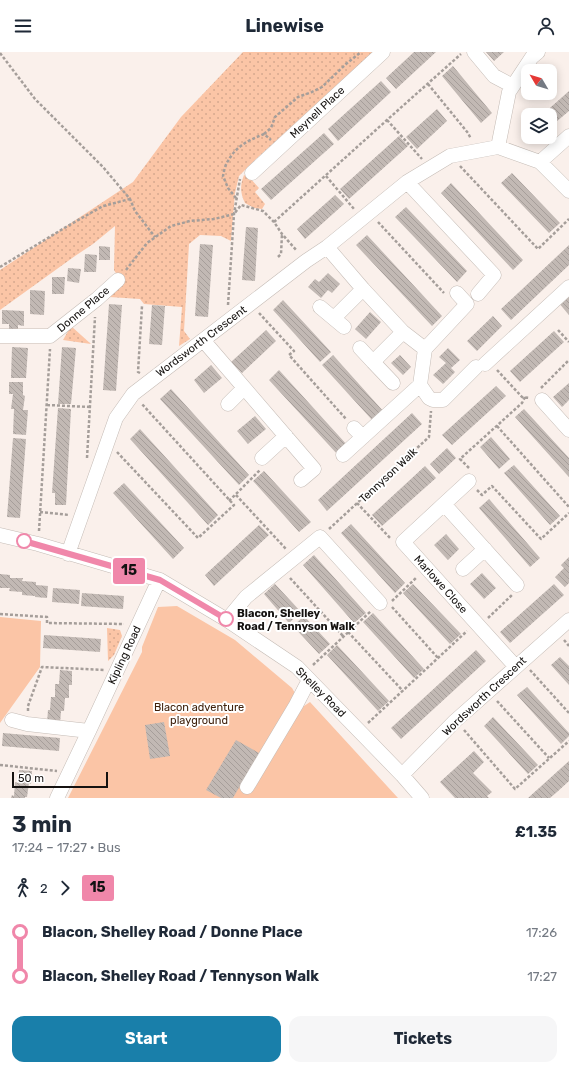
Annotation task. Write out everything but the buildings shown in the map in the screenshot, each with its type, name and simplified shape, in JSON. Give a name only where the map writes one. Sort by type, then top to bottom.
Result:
[{"type":"street","name":"Meynell Place","points":[[252,173],[383,52]]},
{"type":"street","points":[[474,52],[494,76],[513,86]]},
{"type":"street","points":[[538,52],[532,57],[509,92],[498,147],[540,162],[569,191]]},
{"type":"street","points":[[540,162],[569,136]]},
{"type":"street","name":"Wordsworth Crescent","points":[[68,554],[116,418],[133,394],[306,261],[327,247],[407,182],[450,156],[498,147]]},
{"type":"street","points":[[407,182],[494,275],[478,294]]},
{"type":"street","points":[[327,247],[363,289],[404,332],[425,349]]},
{"type":"street","name":"Donne Place","points":[[0,336],[50,336],[118,280]]},
{"type":"street","points":[[458,294],[467,304],[425,349],[420,385],[429,398],[433,400],[443,400],[477,366],[569,287]]},
{"type":"street","points":[[320,307],[339,322],[363,289]]},
{"type":"street","points":[[373,362],[404,332]]},
{"type":"street","points":[[203,340],[314,469],[301,480]]},
{"type":"street","points":[[360,348],[393,383]]},
{"type":"street","points":[[343,455],[358,433],[420,385]]},
{"type":"street","points":[[228,404],[244,388]]},
{"type":"street","points":[[541,394],[569,430]]},
{"type":"street","points":[[262,458],[286,436]]},
{"type":"street","points":[[403,542],[444,504],[469,475]]},
{"type":"street","points":[[444,504],[517,585]]},
{"type":"street","name":"Shelley Road","points":[[0,535],[38,544],[159,580],[227,620],[297,667],[402,775],[422,798]]},
{"type":"street","points":[[227,620],[246,597],[320,537],[380,603]]},
{"type":"street","name":"Marlowe Close","points":[[403,542],[478,625],[519,664]]},
{"type":"street","points":[[464,569],[485,549]]},
{"type":"street","name":"Kipling Road","points":[[57,798],[159,580]]},
{"type":"street","name":"Wordsworth Crescent","points":[[402,775],[455,721],[569,620]]},
{"type":"street","points":[[247,787],[296,705],[307,677]]},
{"type":"street","points":[[12,720],[27,724],[89,731]]},
{"type":"path","points":[[237,198],[228,188],[223,176],[227,162],[235,151],[249,139],[264,134],[271,128],[275,118],[298,97],[322,87],[361,52]]},
{"type":"path","points":[[274,222],[464,52]]},
{"type":"path","points":[[0,53],[35,99],[103,167],[130,199],[135,211],[155,237]]},
{"type":"path","points":[[428,84],[468,133],[477,151]]},
{"type":"path","points":[[387,120],[431,168]]},
{"type":"path","points":[[264,134],[280,147]]},
{"type":"path","points":[[450,156],[538,249],[569,219]]},
{"type":"path","points":[[226,322],[234,214],[241,177],[246,170],[252,173]]},
{"type":"path","points":[[326,176],[452,301],[458,294]]},
{"type":"path","points":[[0,267],[103,206],[130,199]]},
{"type":"path","points":[[118,280],[147,243],[171,226],[190,221],[214,219],[234,214],[240,205],[263,212],[274,222],[282,234],[306,261]]},
{"type":"path","points":[[278,257],[281,254],[282,234]]},
{"type":"path","points":[[87,461],[96,299]]},
{"type":"path","points":[[251,304],[294,351],[289,355],[358,433]]},
{"type":"path","points":[[142,306],[138,372],[148,382]]},
{"type":"path","points":[[558,330],[569,342]]},
{"type":"path","points":[[38,544],[50,336]]},
{"type":"path","points":[[477,366],[522,397],[525,397],[541,394],[569,360]]},
{"type":"path","points":[[108,441],[198,538],[234,505],[133,394]]},
{"type":"path","points":[[525,397],[522,403],[460,459],[482,496],[492,486],[541,539],[569,513]]},
{"type":"path","name":"Tennyson Walk","points":[[320,537],[428,437],[433,400]]},
{"type":"path","points":[[46,405],[90,407]]},
{"type":"path","points":[[497,426],[569,507]]},
{"type":"path","points":[[230,501],[267,463],[262,458]]},
{"type":"path","points":[[236,495],[294,558]]},
{"type":"path","points":[[357,503],[398,547],[403,542]]},
{"type":"path","points":[[40,512],[81,516]]},
{"type":"path","points":[[281,568],[344,637]]},
{"type":"path","points":[[426,568],[389,603],[438,658]]},
{"type":"path","points":[[359,731],[438,658],[520,588],[517,585]]},
{"type":"path","points":[[307,677],[348,632],[380,603]]},
{"type":"path","points":[[0,614],[47,617],[47,623],[139,624]]},
{"type":"path","points":[[348,632],[403,691]]},
{"type":"path","points":[[519,664],[569,713]]},
{"type":"path","points":[[27,724],[28,706],[42,667],[117,670]]},
{"type":"path","points":[[489,692],[550,758]]},
{"type":"path","points":[[455,721],[515,789],[569,741]]},
{"type":"path","points":[[0,765],[70,772]]},
{"type":"green space","points":[[243,52],[374,52],[239,176],[235,193],[231,241],[221,236],[200,235],[189,244],[184,331],[190,339],[179,346],[182,307],[144,304],[140,299],[109,297],[122,283],[114,270],[115,226],[93,244],[0,310],[0,270],[133,182],[181,117]]},
{"type":"green space","points":[[244,175],[250,178],[259,188],[255,192],[265,204],[262,209],[254,208],[245,203],[241,189]]},
{"type":"green space","points":[[71,326],[91,344],[63,340]]},
{"type":"green space","name":"Blacon adventure playground","points":[[177,606],[235,640],[292,688],[304,706],[310,702],[398,798],[68,798],[142,652],[142,647],[158,607]]},
{"type":"green space","points":[[0,617],[41,621],[40,667],[0,723]]},
{"type":"green space","points":[[107,628],[120,630],[122,636],[114,655],[108,661]]},
{"type":"bus line","name":"15","points":[[24,541],[160,580],[226,619]]},
{"type":"place","name":"Blacon, Shelley Road / Tennyson Walk","points":[[226,619]]}]
